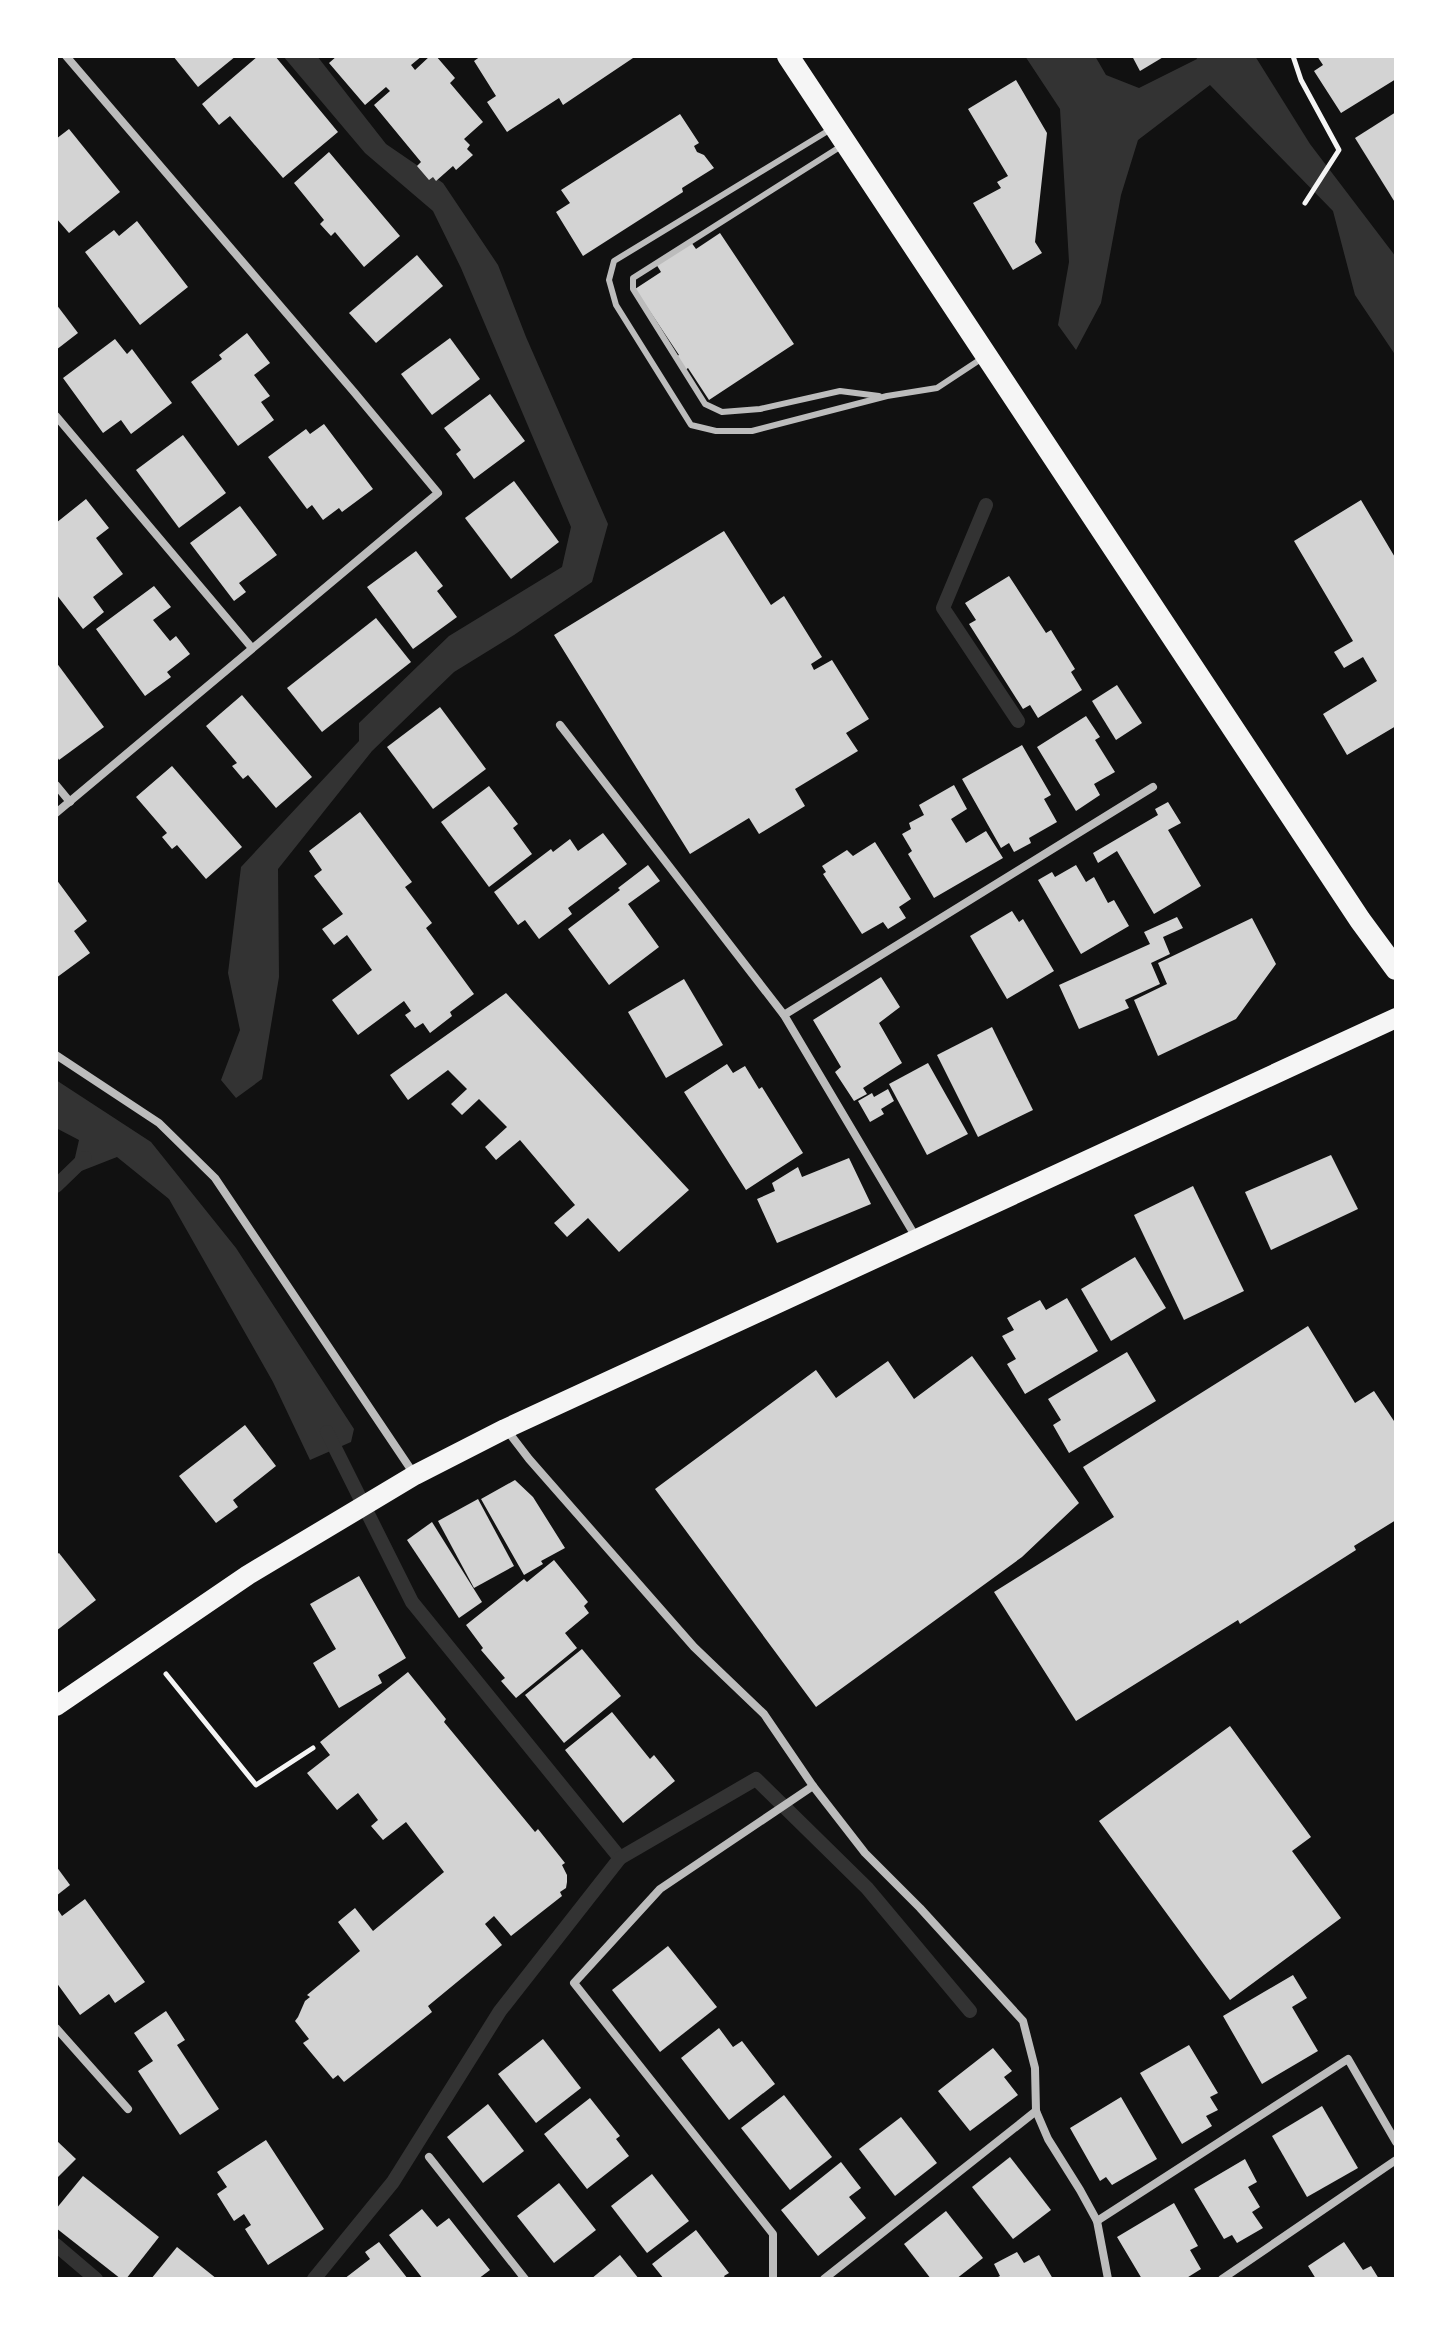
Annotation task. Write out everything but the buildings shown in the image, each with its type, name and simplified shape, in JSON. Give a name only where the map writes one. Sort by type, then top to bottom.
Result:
[{"type":"highway","points":[[788,56],[1351,907],[1396,969]]},
{"type":"main road","points":[[56,1706],[248,1575],[415,1475],[505,1429],[1396,1018]]},
{"type":"street","points":[[56,813],[438,493],[66,56]]},
{"type":"street","points":[[56,416],[252,648]]},
{"type":"street","points":[[560,725],[784,1015],[918,1240]]},
{"type":"street","points":[[56,785],[70,802]]},
{"type":"street","points":[[784,1015],[1153,787]]},
{"type":"street","points":[[56,1055],[159,1123],[215,1178],[415,1475]]},
{"type":"street","points":[[505,1429],[694,1647],[764,1714],[813,1786],[865,1853],[1023,2021],[1035,2068],[1036,2111],[1048,2139],[1097,2221],[1108,2279]]},
{"type":"street","points":[[773,2279],[773,2234],[574,1983],[660,1889],[813,1786]]},
{"type":"street","points":[[56,2028],[128,2109]]},
{"type":"street","points":[[1097,2221],[1348,2059],[1396,2142]]},
{"type":"street","points":[[824,2279],[1036,2111]]},
{"type":"street","points":[[429,2157],[525,2279]]},
{"type":"street","points":[[1222,2279],[1396,2160]]},
{"type":"lane","points":[[840,135],[633,278],[633,289],[705,404],[722,412],[760,409],[840,391],[887,396]]},
{"type":"lane","points":[[840,135],[614,261],[609,280],[616,305],[691,425],[716,431],[752,431],[887,396],[937,388],[988,355]]},
{"type":"path","points":[[1293,56],[1301,80],[1339,150],[1305,203]]},
{"type":"path","points":[[166,1674],[256,1785],[313,1748]]},
{"type":"shaded area","points":[[283,56],[317,56],[386,144],[443,183],[498,265],[608,524],[592,582],[454,672],[372,751],[278,869],[279,977],[262,1079],[236,1098],[221,1080],[240,1030],[228,973],[241,867],[359,741],[359,723],[449,636],[562,567],[571,527],[461,268],[433,211],[365,153]]},
{"type":"shaded area","points":[[1025,56],[1095,56],[1106,75],[1139,88],[1197,59],[1196,56],[1255,56],[1310,144],[1396,257],[1396,356],[1355,295],[1333,211],[1210,85],[1138,140],[1121,195],[1101,303],[1076,350],[1058,325],[1069,262],[1060,109]]},
{"type":"shaded area","points":[[56,1080],[151,1142],[236,1248],[354,1429],[351,1442],[310,1460],[273,1382],[169,1199],[117,1157],[71,1175],[79,1140],[56,1128]]},
{"type":"waterway","points":[[986,505],[943,608],[1018,721]]},
{"type":"waterway","points":[[56,1186],[85,1158]]},
{"type":"waterway","points":[[327,1432],[412,1602],[620,1858]]},
{"type":"waterway","points":[[314,2279],[393,2182],[500,2011],[620,1858],[756,1779],[867,1888],[970,2011]]},
{"type":"waterway","points":[[56,2245],[96,2279]]}]
